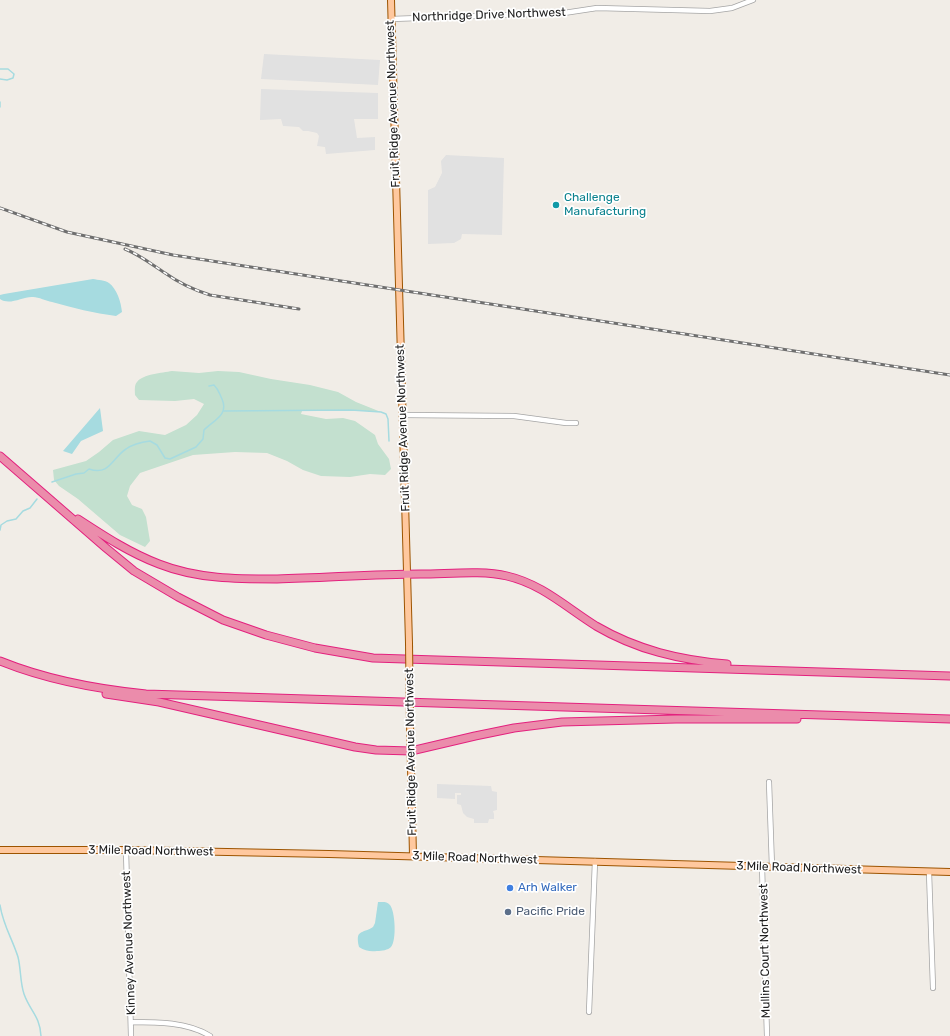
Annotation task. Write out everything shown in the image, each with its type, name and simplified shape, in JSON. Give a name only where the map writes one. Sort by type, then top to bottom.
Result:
[{"type":"highway","points":[[0,456],[134,570],[178,597],[223,620],[266,635],[315,648],[373,658],[950,676]]},
{"type":"highway","points":[[50,500],[96,532],[129,551],[159,564],[184,572],[213,577],[244,579],[407,574],[487,574],[508,576],[535,585],[611,634],[651,651],[668,656],[700,661],[803,671]]},
{"type":"highway","points":[[0,661],[43,676],[107,694],[167,704],[355,747],[376,750],[411,751],[514,728],[566,722],[676,719],[916,718]]},
{"type":"highway","points":[[70,683],[111,690],[166,695],[950,719]]},
{"type":"main road","name":"Fruit Ridge Avenue Northwest","points":[[391,0],[409,643],[413,856]]},
{"type":"main road","name":"3 Mile Road Northwest","points":[[0,850],[126,850],[413,856],[950,872]]},
{"type":"street","name":"Northridge Drive Northwest","points":[[391,19],[564,13],[597,8],[710,10],[732,8],[753,0]]},
{"type":"street","points":[[403,416],[514,416],[562,423],[576,423]]},
{"type":"street","name":"Mullins Court Northwest","points":[[769,782],[772,867]]},
{"type":"street","name":"Kinney Avenue Northwest","points":[[126,850],[131,1036]]},
{"type":"street","points":[[589,1012],[595,862]]},
{"type":"street","name":"Mullins Court Northwest","points":[[762,866],[767,1036]]},
{"type":"street","points":[[929,872],[933,988]]},
{"type":"street","points":[[131,1022],[172,1024],[201,1030],[210,1036]]},
{"type":"green space","points":[[172,371],[199,373],[218,371],[239,372],[310,385],[338,392],[356,402],[381,412],[351,410],[302,411],[301,414],[326,419],[343,418],[355,421],[375,435],[378,444],[389,459],[391,469],[385,475],[370,474],[350,477],[321,476],[303,470],[287,461],[267,453],[235,452],[193,455],[140,473],[130,486],[127,496],[132,505],[142,509],[146,517],[150,541],[145,547],[120,535],[78,499],[59,486],[54,480],[53,470],[86,461],[113,440],[139,431],[165,435],[186,425],[197,415],[204,404],[194,399],[175,401],[139,400],[135,395],[135,385],[140,379],[153,374]]},
{"type":"shaded area","points":[[264,54],[380,60],[378,85],[261,79]]},
{"type":"shaded area","points":[[261,89],[378,93],[378,119],[354,119],[357,138],[375,137],[375,150],[326,154],[325,147],[317,146],[319,136],[317,133],[303,131],[299,127],[283,126],[281,119],[260,120]]},
{"type":"shaded area","points":[[446,155],[504,158],[502,235],[462,234],[461,239],[454,243],[428,244],[428,190],[435,187],[442,173],[441,161]]},
{"type":"shaded area","points":[[437,784],[491,786],[492,791],[497,792],[497,810],[493,811],[494,819],[489,819],[488,823],[474,823],[474,819],[467,817],[463,813],[461,805],[457,804],[457,795],[461,795],[461,793],[455,793],[455,799],[437,798]]},
{"type":"water","points":[[93,279],[106,281],[112,286],[118,296],[122,312],[116,316],[108,315],[35,297],[8,302],[0,299],[0,295],[4,294]]},
{"type":"water","points":[[100,408],[103,431],[81,441],[72,454],[63,451]]},
{"type":"water","points":[[378,902],[387,903],[392,908],[395,926],[393,943],[391,947],[385,950],[368,951],[359,947],[358,937],[360,933],[373,927]]},
{"type":"waterway","points":[[0,69],[8,69],[14,74],[13,78],[7,80],[0,79]]},
{"type":"waterway","points":[[0,102],[0,107]]},
{"type":"waterway","points":[[52,482],[76,474],[84,473],[89,469],[96,471],[102,470],[110,465],[126,449],[141,443],[150,441],[157,445],[165,458],[170,459],[196,447],[203,439],[204,430],[219,417],[224,409],[224,405],[218,390],[214,385],[209,386]]},
{"type":"waterway","points":[[224,411],[351,410],[381,412],[386,414],[388,419],[389,441]]},
{"type":"waterway","points":[[0,530],[1,525],[7,521],[16,519],[23,511],[30,508],[37,499]]},
{"type":"waterway","points":[[0,905],[3,919],[18,957],[24,994],[37,1018],[41,1036]]},
{"type":"railway","points":[[0,208],[67,232],[173,255],[950,375]]},
{"type":"railway","points":[[125,249],[141,257],[170,277],[204,293],[299,309]]},
{"type":"place","name":"Challenge Manufacturing","points":[[556,205]]},
{"type":"place","name":"Arh Walker","points":[[510,888]]},
{"type":"place","name":"Pacific Pride","points":[[508,912]]}]
